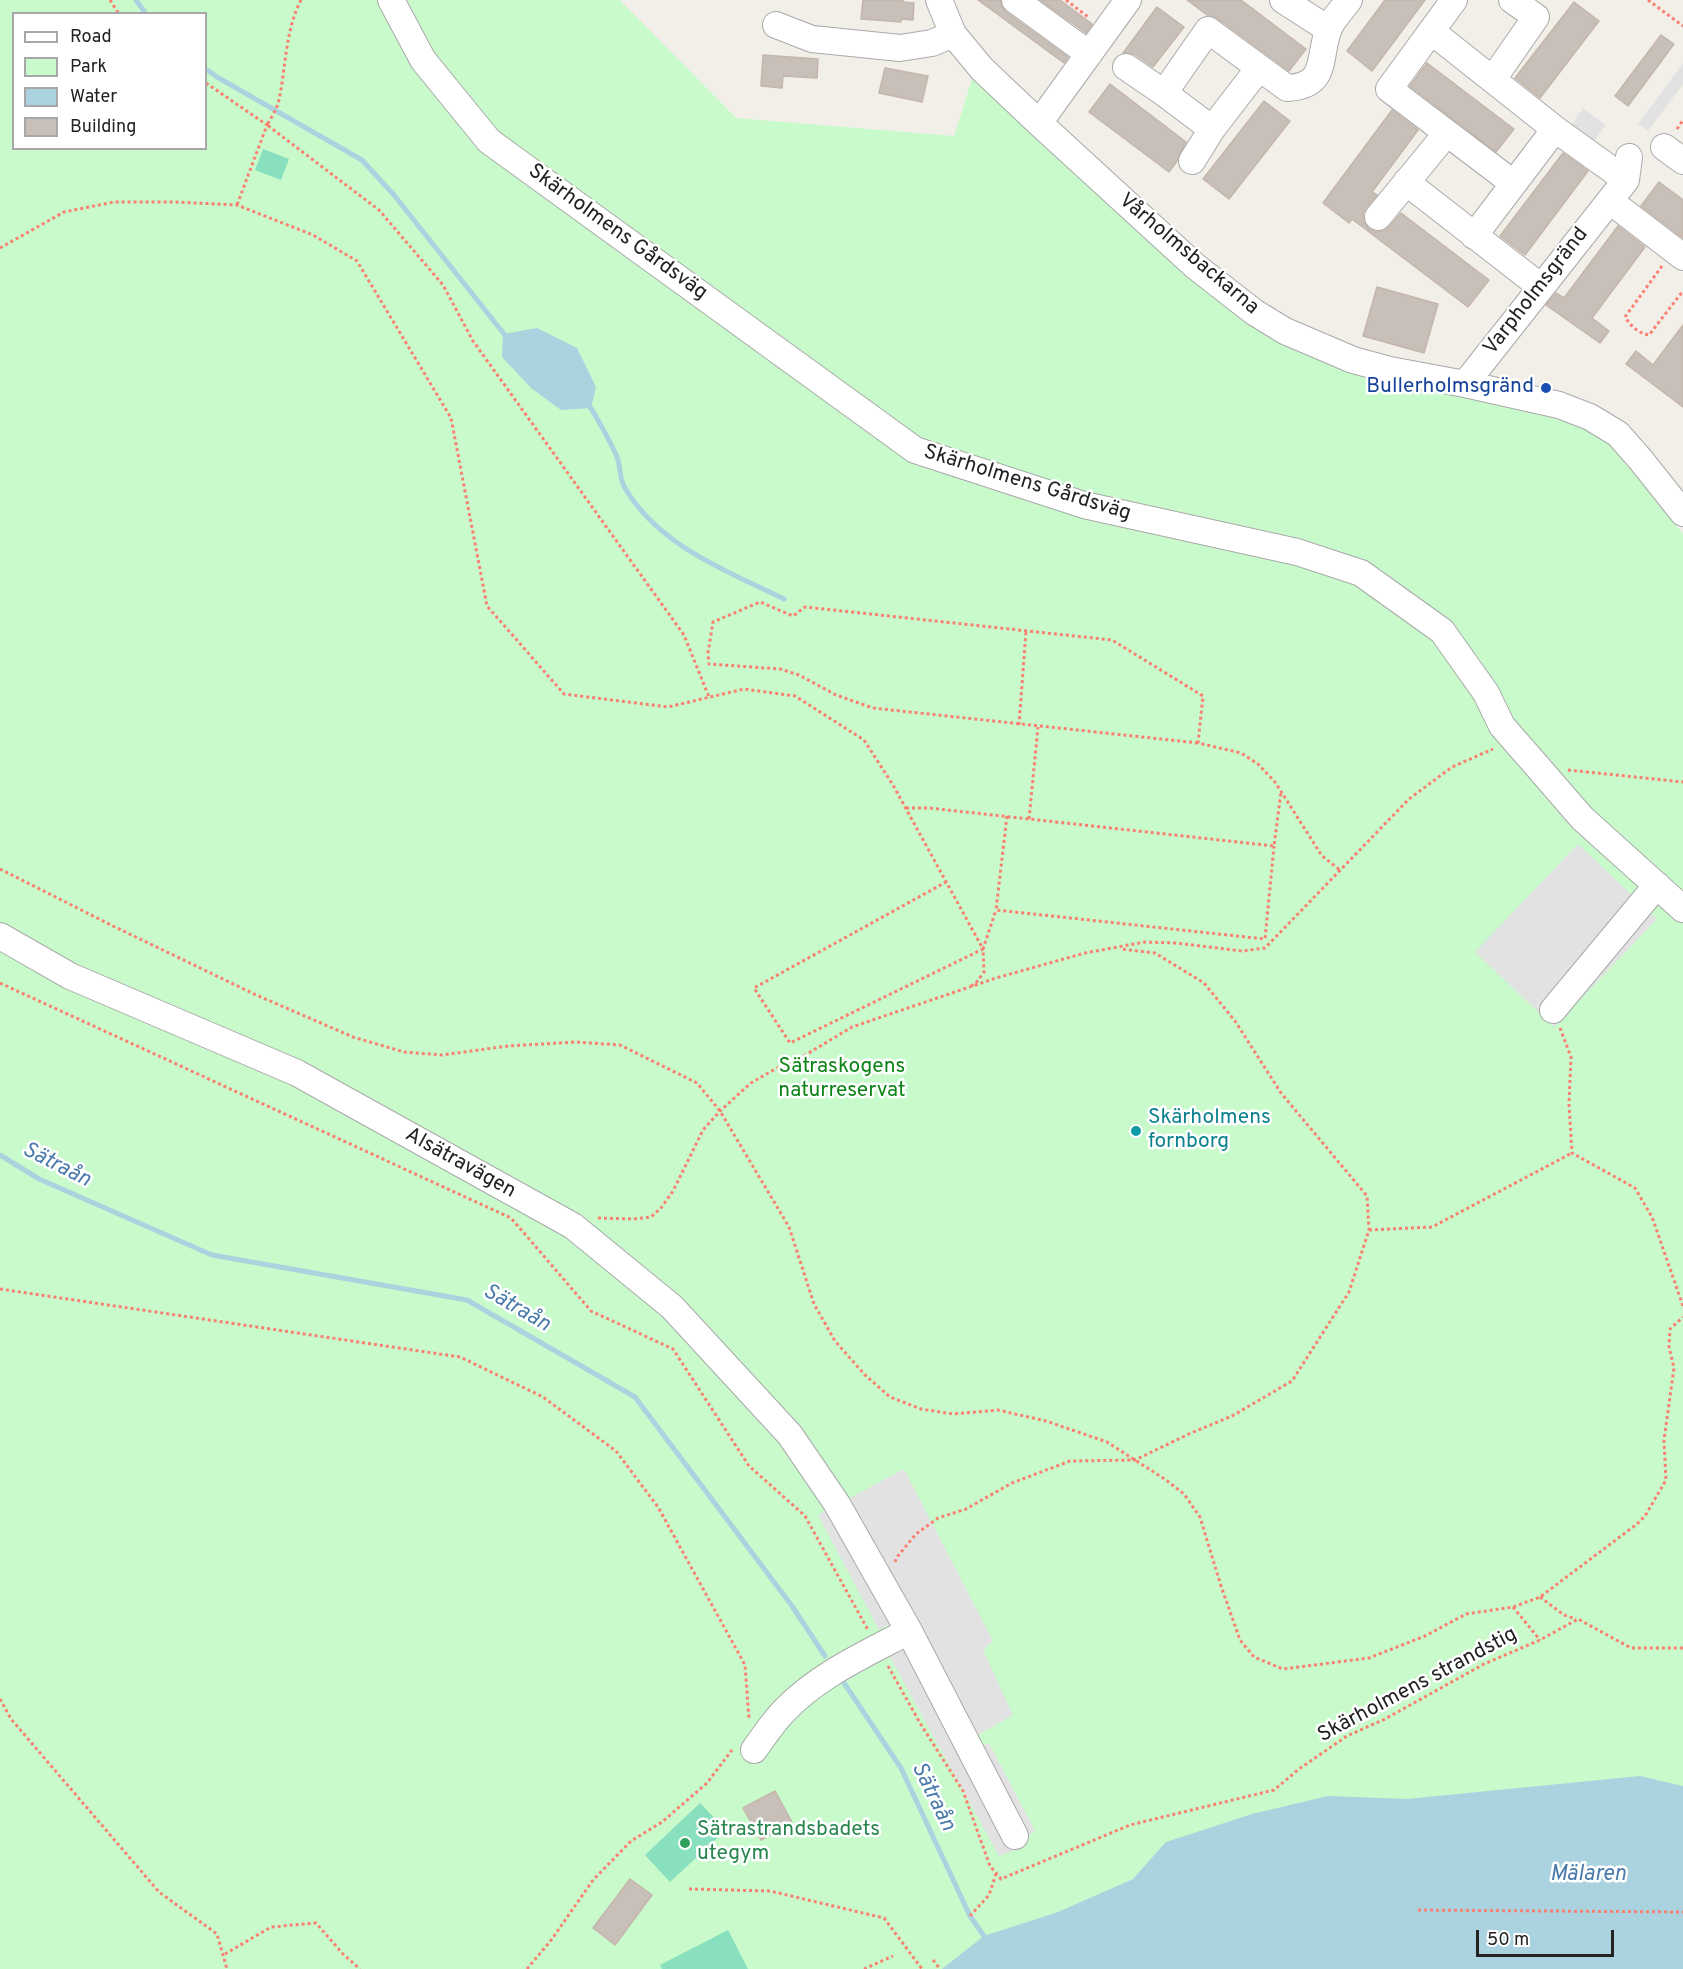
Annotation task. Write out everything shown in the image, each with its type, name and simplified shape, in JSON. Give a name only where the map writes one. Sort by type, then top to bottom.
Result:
[{"type":"street","name":"Skärholmens Gårdsväg","points":[[391,0],[423,60],[489,141],[915,450],[1084,505],[1297,552],[1361,573],[1442,632],[1486,693],[1502,726],[1536,766],[1582,818],[1683,909]]},
{"type":"street","name":"Vårholmsbackarna","points":[[939,0],[953,34],[982,69],[1202,272],[1254,312],[1285,331],[1353,360],[1390,370],[1559,405],[1590,417],[1618,434],[1683,513]]},
{"type":"street","points":[[1015,0],[1089,54]]},
{"type":"street","points":[[1039,123],[1128,0]]},
{"type":"street","points":[[1283,0],[1328,29]]},
{"type":"street","points":[[1164,93],[1208,30],[1287,88],[1302,87],[1315,78],[1324,55],[1328,29],[1349,0]]},
{"type":"street","points":[[1454,0],[1389,89],[1513,183]]},
{"type":"street","points":[[1493,79],[1536,17],[1512,0]]},
{"type":"street","points":[[776,25],[812,39],[900,48],[932,43],[953,34]]},
{"type":"street","name":"Varpholmsgränd","points":[[1431,31],[1555,129],[1627,168],[1610,201],[1465,384]]},
{"type":"street","points":[[1126,68],[1212,129]]},
{"type":"street","points":[[1192,161],[1212,129],[1259,68]]},
{"type":"street","points":[[1474,236],[1555,129]]},
{"type":"street","points":[[1378,217],[1446,134]]},
{"type":"street","points":[[1406,182],[1541,287]]},
{"type":"street","points":[[1610,201],[1678,253]]},
{"type":"street","points":[[1553,1010],[1658,885]]},
{"type":"street","name":"Alsätravägen","points":[[0,936],[70,976],[297,1073],[573,1226],[672,1307],[790,1435],[837,1504],[909,1631],[1015,1836]]},
{"type":"street","points":[[746,1741],[798,1697],[835,1670],[876,1644],[909,1631]]},
{"type":"path","points":[[237,205],[278,102],[286,50],[296,10],[301,0]]},
{"type":"path","points":[[1066,0],[1106,30]]},
{"type":"path","points":[[1648,0],[1683,26]]},
{"type":"path","points":[[207,84],[267,125],[379,210],[443,285],[473,341],[684,635],[709,697]]},
{"type":"path","points":[[0,248],[64,212],[114,202],[176,202],[237,205],[314,236],[357,261],[451,418],[487,606],[564,694],[668,707],[744,689],[795,696],[864,740],[906,808],[983,949]]},
{"type":"path","points":[[1678,253],[1625,317],[1642,334],[1649,335],[1683,291]]},
{"type":"path","points":[[1198,743],[1203,696],[1112,640],[805,607],[793,616],[760,602],[713,622],[708,652],[709,664],[780,669],[799,675],[836,695],[873,708],[1198,743],[1241,753],[1258,764],[1281,791],[1318,851],[1340,870]]},
{"type":"path","points":[[1019,725],[1026,630]]},
{"type":"path","points":[[1029,819],[1038,727]]},
{"type":"path","points":[[573,1226],[583,1218],[633,1220],[651,1217],[661,1208],[673,1191],[703,1130],[720,1111],[751,1083],[775,1069],[798,1060],[852,1027],[1004,976],[1085,954],[1145,942],[1176,943],[1242,951],[1266,948],[1401,806],[1452,767],[1514,740]]},
{"type":"path","points":[[1536,766],[1683,782]]},
{"type":"path","points":[[996,910],[1265,939],[1281,791]]},
{"type":"path","points":[[906,808],[1007,816],[1274,846]]},
{"type":"path","points":[[964,990],[976,983],[984,972],[983,949],[996,910],[1007,816]]},
{"type":"path","points":[[0,869],[244,989],[353,1037],[404,1052],[442,1055],[507,1046],[576,1042],[620,1045],[697,1083],[720,1111],[789,1227],[814,1304],[835,1341],[865,1375],[890,1397],[921,1409],[953,1414],[998,1410],[1046,1421],[1107,1442],[1184,1494],[1200,1517],[1240,1640],[1254,1657],[1283,1669],[1369,1658],[1425,1636],[1466,1614],[1513,1607],[1540,1597],[1637,1524],[1666,1480],[1664,1440],[1674,1368],[1669,1347],[1670,1329],[1683,1317]]},
{"type":"path","points":[[946,882],[754,988],[790,1043],[983,949]]},
{"type":"path","points":[[883,1584],[891,1574],[897,1557],[916,1534],[938,1518],[966,1509],[1012,1483],[1070,1461],[1135,1460],[1232,1416],[1292,1381],[1349,1292],[1369,1230],[1367,1196],[1281,1093],[1235,1021],[1204,983],[1155,953],[1116,948]]},
{"type":"path","points":[[0,983],[521,1222]]},
{"type":"path","points":[[1553,1010],[1571,1057],[1569,1104],[1572,1153]]},
{"type":"path","points":[[1369,1230],[1432,1227],[1572,1153]]},
{"type":"path","points":[[1572,1153],[1635,1188],[1653,1217],[1683,1306]]},
{"type":"path","points":[[511,1218],[591,1311],[674,1349],[749,1466],[805,1516],[920,1723],[963,1791],[990,1866],[996,1874],[989,1894],[970,1916]]},
{"type":"path","points":[[0,1289],[460,1357],[543,1397],[616,1451],[658,1507],[745,1665],[746,1741],[707,1783],[662,1822],[631,1841],[593,1880],[552,1939],[527,1969]]},
{"type":"path","points":[[1540,1597],[1564,1616],[1578,1619],[1632,1648],[1683,1648]]},
{"type":"path","points":[[1513,1607],[1540,1640]]},
{"type":"path","name":"Skärholmens strandstig","points":[[996,1874],[1001,1879],[1130,1825],[1274,1791],[1299,1769],[1347,1736],[1385,1719],[1484,1664],[1540,1640],[1578,1619]]},
{"type":"path","points":[[0,1699],[11,1719],[159,1892],[217,1934],[227,1969]]},
{"type":"path","points":[[689,1889],[770,1891],[884,1918],[922,1969]]},
{"type":"path","points":[[1418,1910],[1683,1912]]},
{"type":"path","points":[[224,1954],[271,1927],[316,1923],[343,1954],[360,1969]]},
{"type":"path","points":[[864,1969],[893,1956]]},
{"type":"path","points":[[933,1960],[940,1969]]},
{"type":"green space","name":"Sätraskogens naturreservat","points":[[0,0],[620,0],[736,118],[954,136],[973,76],[1213,295],[1476,398],[1575,421],[1613,446],[1683,534],[1683,1969],[0,1969]]},
{"type":"green space","points":[[263,149],[289,159],[281,180],[255,170]]},
{"type":"green space","name":"Sätrastrandsbadets utegym","points":[[700,1803],[726,1830],[670,1882],[645,1855]]},
{"type":"green space","points":[[728,1930],[748,1969],[662,1969],[660,1965]]},
{"type":"shaded area","points":[[1683,63],[1683,84],[1648,131],[1638,124]]},
{"type":"shaded area","points":[[1583,108],[1606,125],[1594,141],[1572,124]]},
{"type":"shaded area","points":[[1578,844],[1657,919],[1554,1027],[1475,952]]},
{"type":"shaded area","points":[[904,1469],[993,1641],[983,1650],[1013,1715],[973,1738],[976,1749],[989,1743],[1035,1831],[1023,1839],[1025,1846],[999,1856],[890,1657],[902,1649],[889,1624],[879,1630],[818,1515]]},
{"type":"water","points":[[537,328],[577,348],[596,387],[591,408],[561,410],[531,388],[502,357],[503,334]]},
{"type":"water","name":"Mälaren","points":[[1640,1776],[1683,1786],[1683,1969],[942,1969],[984,1936],[1058,1912],[1133,1879],[1166,1842],[1252,1814],[1328,1796],[1407,1799]]},
{"type":"building","points":[[863,0],[903,0],[903,2],[914,3],[913,20],[901,19],[901,22],[861,19]]},
{"type":"building","points":[[978,0],[1000,0],[1006,12],[1068,57],[1064,63]]},
{"type":"building","points":[[1040,0],[1060,0],[1092,24],[1086,33]]},
{"type":"building","points":[[1187,0],[1241,0],[1306,49],[1289,71],[1217,18],[1207,15]]},
{"type":"building","points":[[1385,0],[1425,0],[1372,71],[1347,51]]},
{"type":"building","points":[[1574,2],[1599,21],[1540,98],[1515,78]]},
{"type":"building","points":[[1157,7],[1184,27],[1153,67],[1134,54],[1123,53]]},
{"type":"building","points":[[1661,35],[1674,44],[1628,106],[1615,96]]},
{"type":"building","points":[[763,55],[818,59],[817,78],[783,76],[782,88],[761,86]]},
{"type":"building","points":[[1427,63],[1514,129],[1496,152],[1410,86]]},
{"type":"building","points":[[885,68],[928,76],[922,102],[879,93]]},
{"type":"building","points":[[1110,84],[1186,142],[1169,172],[1089,112]]},
{"type":"building","points":[[1264,101],[1290,121],[1229,199],[1203,179]]},
{"type":"building","points":[[1392,110],[1418,130],[1372,192],[1377,195],[1363,214],[1364,222],[1369,229],[1376,232],[1383,231],[1401,213],[1489,280],[1468,307],[1352,219],[1349,223],[1323,203]]},
{"type":"building","points":[[1563,153],[1588,171],[1525,255],[1500,236]]},
{"type":"building","points":[[1659,182],[1683,200],[1683,238],[1641,206]]},
{"type":"building","points":[[1618,226],[1645,247],[1592,318],[1609,331],[1600,343],[1546,305],[1556,293],[1564,298]]},
{"type":"building","points":[[1377,287],[1438,304],[1424,353],[1363,336]]},
{"type":"building","points":[[1683,325],[1683,407],[1626,364],[1636,351],[1653,365]]},
{"type":"building","points":[[775,1791],[792,1822],[761,1840],[743,1808]]},
{"type":"building","points":[[630,1879],[652,1895],[615,1945],[593,1928]]},
{"type":"waterway","points":[[136,0],[145,12]]},
{"type":"waterway","points":[[207,70],[362,160],[394,195],[508,339]]},
{"type":"waterway","points":[[587,405],[591,408],[614,451],[625,488],[656,526],[696,555],[784,599]]},
{"type":"waterway","name":"Sätraån","points":[[0,1155],[39,1179],[212,1255],[467,1300],[635,1397],[792,1606],[825,1656]]},
{"type":"waterway","name":"Sätraån","points":[[840,1677],[901,1768],[970,1916],[984,1936]]},
{"type":"place","name":"Bullerholmsgränd","points":[[1546,388]]},
{"type":"place","name":"Skärholmens fornborg","points":[[1136,1131]]},
{"type":"place","name":"Sätrastrandsbadets utegym","points":[[685,1843]]}]
